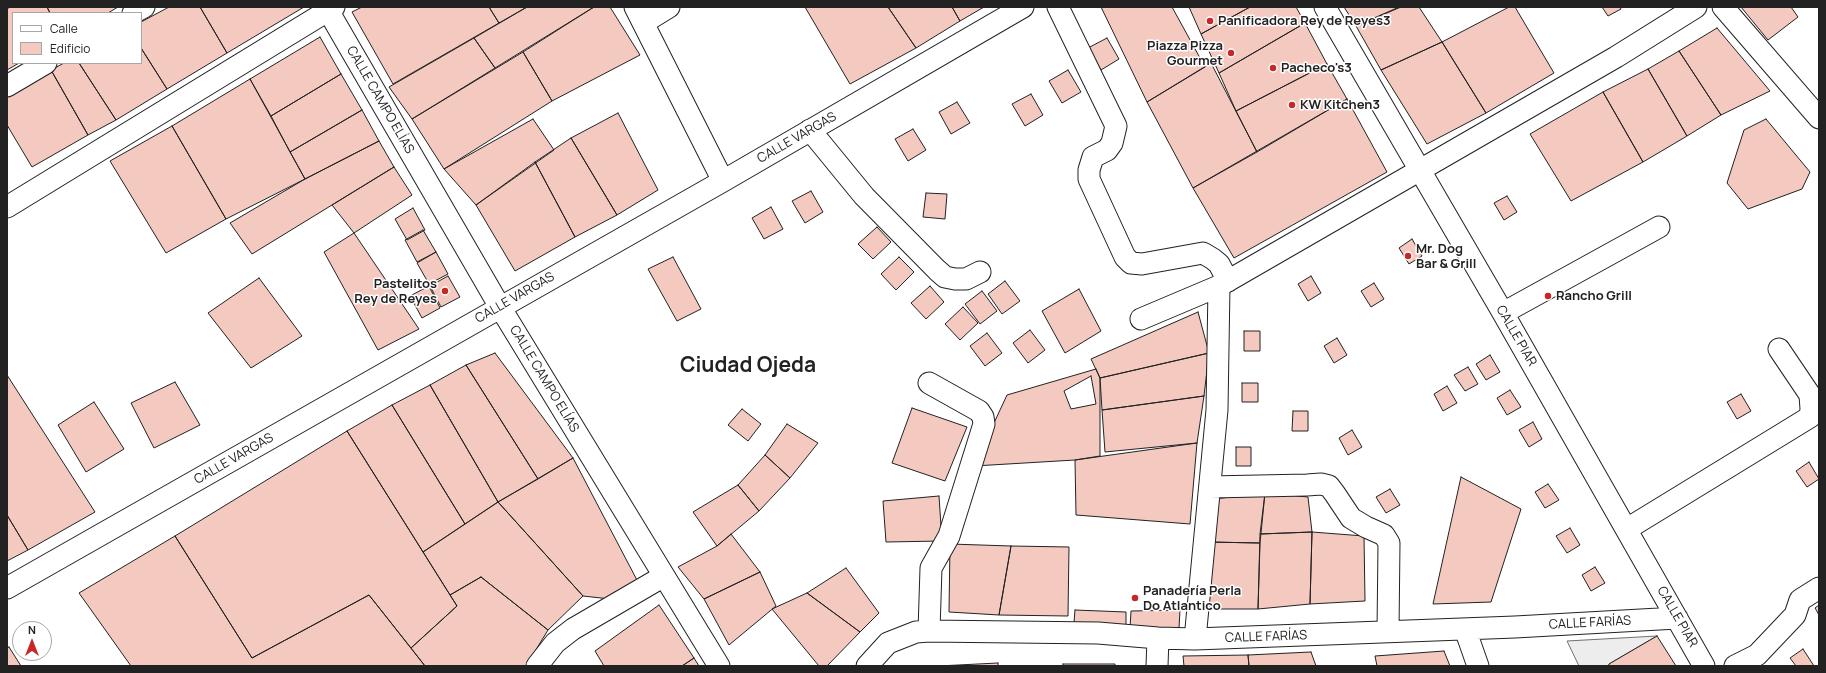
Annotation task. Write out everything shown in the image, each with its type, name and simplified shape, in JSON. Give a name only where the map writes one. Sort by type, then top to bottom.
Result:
[{"type":"street","points":[[135,12],[144,7]]},
{"type":"street","points":[[669,7],[639,15],[723,181]]},
{"type":"street","name":"CALLE VARGAS","points":[[7,588],[723,181],[1022,7]]},
{"type":"street","points":[[1058,7],[1116,126],[1112,143],[1107,150],[1093,157],[1089,170],[1089,179],[1125,257],[1131,263],[1142,264],[1203,253],[1214,259],[1219,264],[1223,284],[1217,410],[1195,639]]},
{"type":"street","name":"CALLE PIAR","points":[[1325,7],[1503,313],[1704,666]]},
{"type":"street","points":[[1141,319],[1223,284],[1616,57],[1696,7]]},
{"type":"street","points":[[1723,7],[1819,118]]},
{"type":"street","points":[[7,207],[329,8]]},
{"type":"street","name":"CALLE CAMPO ELÍAS","points":[[329,8],[500,307],[719,666]]},
{"type":"street","points":[[7,86],[44,64]]},
{"type":"street","points":[[810,130],[864,196],[945,277],[966,279],[980,272]]},
{"type":"street","points":[[1503,313],[1659,227]]},
{"type":"street","points":[[1626,529],[1810,417],[1812,409],[1810,395],[1779,349]]},
{"type":"street","points":[[929,383],[979,412],[983,417],[984,424],[949,536],[931,568],[929,631]]},
{"type":"street","points":[[1210,487],[1322,484],[1329,486],[1336,494],[1351,518],[1384,535],[1389,543],[1388,631]]},
{"type":"street","points":[[537,666],[555,643],[573,629],[664,576]]},
{"type":"street","points":[[1735,666],[1757,655],[1795,615],[1800,600],[1819,588]]},
{"type":"street","name":"CALLE FARÍAS","points":[[867,666],[888,643],[916,632],[929,631],[1098,633],[1158,638],[1195,639],[1464,629],[1677,618]]},
{"type":"street","points":[[1464,629],[1478,666]]},
{"type":"street","points":[[1157,666],[1158,638]]},
{"type":"shaded area","points":[[1657,636],[1609,664],[1609,666],[1579,666],[1567,641]]},
{"type":"building","points":[[10,7],[47,7],[50,12],[12,12],[12,64],[17,64],[7,70],[7,9]]},
{"type":"building","points":[[47,7],[118,7],[110,12],[50,12]]},
{"type":"building","points":[[169,7],[200,7],[227,53],[167,89],[142,50],[142,21]]},
{"type":"building","points":[[200,7],[304,7],[227,53]]},
{"type":"building","points":[[362,7],[489,7],[499,23],[393,84],[352,12]]},
{"type":"building","points":[[489,7],[527,7],[499,23]]},
{"type":"building","points":[[527,7],[594,7],[495,68],[474,38]]},
{"type":"building","points":[[594,7],[610,7],[640,55],[552,101],[523,52]]},
{"type":"building","points":[[805,7],[888,7],[916,48],[850,84]]},
{"type":"building","points":[[888,7],[952,7],[960,21],[916,48]]},
{"type":"building","points":[[952,7],[984,7],[960,21]]},
{"type":"building","points":[[1101,7],[1172,7],[1205,67],[1147,102]]},
{"type":"building","name":"Panificadora Rey de Reyes3","points":[[1189,7],[1250,7],[1201,34]]},
{"type":"building","name":"Piazza Pizza Gourmet","points":[[1250,7],[1296,7],[1305,23],[1219,73],[1201,34]]},
{"type":"building","points":[[1344,7],[1399,7],[1356,26]]},
{"type":"building","points":[[1401,7],[1419,7],[1442,42],[1381,70],[1356,26]]},
{"type":"building","points":[[1509,7],[1515,7],[1554,73],[1486,113],[1442,42]]},
{"type":"building","points":[[1602,7],[1620,7],[1621,9],[1608,16]]},
{"type":"building","points":[[1741,7],[1791,7],[1798,17],[1768,40]]},
{"type":"building","name":"Pacheco's3","points":[[1305,23],[1327,64],[1236,111],[1219,73]]},
{"type":"building","points":[[1717,28],[1770,91],[1721,115],[1679,51]]},
{"type":"building","points":[[320,37],[341,74],[271,116],[250,79]]},
{"type":"building","points":[[474,38],[495,68],[412,119],[389,87]]},
{"type":"building","points":[[1107,38],[1119,59],[1101,70],[1088,48]]},
{"type":"building","points":[[1442,42],[1486,113],[1427,144],[1381,70]]},
{"type":"building","points":[[142,50],[167,89],[116,120],[80,64],[142,64]]},
{"type":"building","points":[[1679,51],[1721,115],[1687,136],[1648,69]]},
{"type":"building","points":[[523,52],[552,101],[444,169],[412,119]]},
{"type":"building","points":[[1211,63],[1257,152],[1193,188],[1147,102]]},
{"type":"building","points":[[62,64],[80,64],[116,120],[88,135],[51,70]]},
{"type":"building","name":"KW Kitchen3","points":[[1327,64],[1347,99],[1257,152],[1236,111]]},
{"type":"building","points":[[1648,69],[1687,136],[1643,162],[1603,92]]},
{"type":"building","points":[[51,70],[88,135],[32,167],[7,125],[7,96]]},
{"type":"building","points":[[1068,70],[1081,92],[1062,103],[1049,81]]},
{"type":"building","points":[[341,74],[362,110],[290,152],[271,116]]},
{"type":"building","points":[[250,79],[305,179],[226,219],[172,126]]},
{"type":"building","points":[[1603,92],[1643,162],[1571,201],[1530,134]]},
{"type":"building","points":[[1031,94],[1043,115],[1025,126],[1012,104]]},
{"type":"building","points":[[1347,99],[1387,172],[1234,258],[1193,188]]},
{"type":"building","points":[[957,102],[970,123],[951,134],[939,112]]},
{"type":"building","points":[[362,110],[379,141],[305,179],[290,152]]},
{"type":"building","points":[[618,113],[658,190],[617,215],[571,138]]},
{"type":"building","points":[[533,119],[554,150],[476,205],[444,169]]},
{"type":"building","points":[[1766,119],[1810,172],[1802,189],[1748,209],[1727,183],[1744,130]]},
{"type":"building","points":[[172,126],[226,219],[166,253],[110,161]]},
{"type":"building","points":[[913,129],[926,150],[908,161],[895,139]]},
{"type":"building","points":[[571,138],[617,215],[575,237],[535,162]]},
{"type":"building","points":[[379,141],[394,167],[252,254],[230,223],[305,179]]},
{"type":"building","points":[[535,162],[575,237],[515,271],[476,205]]},
{"type":"building","points":[[394,167],[412,195],[354,233],[332,205]]},
{"type":"building","points":[[811,191],[823,212],[805,223],[792,201]]},
{"type":"building","points":[[926,193],[947,194],[945,219],[923,217]]},
{"type":"building","points":[[1507,196],[1517,212],[1504,220],[1494,203]]},
{"type":"building","points":[[771,207],[783,229],[764,239],[752,218]]},
{"type":"building","points":[[413,208],[425,230],[407,240],[395,219]]},
{"type":"building","points":[[877,227],[891,242],[873,259],[858,244]]},
{"type":"building","points":[[423,230],[436,252],[417,262],[405,240]]},
{"type":"building","points":[[354,233],[419,329],[378,350],[324,252]]},
{"type":"building","points":[[1412,239],[1422,256],[1409,264],[1399,248]]},
{"type":"building","points":[[436,252],[448,274],[429,284],[417,263]]},
{"type":"building","points":[[673,257],[701,309],[677,321],[648,269]]},
{"type":"building","points":[[899,257],[914,272],[896,290],[881,274]]},
{"type":"building","name":"Pastelitos Rey de Reyes","points":[[448,276],[460,297],[441,307],[430,286]]},
{"type":"building","points":[[1311,276],[1321,293],[1308,301],[1298,284]]},
{"type":"building","points":[[259,278],[302,336],[251,368],[208,313]]},
{"type":"building","points":[[1005,281],[1020,301],[1002,314],[988,294]]},
{"type":"building","points":[[1374,283],[1384,299],[1371,307],[1361,291]]},
{"type":"building","points":[[429,286],[440,308],[422,318],[410,296]]},
{"type":"building","points":[[930,286],[944,302],[926,319],[911,303]]},
{"type":"building","points":[[1079,289],[1101,331],[1065,353],[1042,311]]},
{"type":"building","points":[[982,291],[997,311],[980,324],[965,304]]},
{"type":"building","points":[[963,307],[978,323],[960,340],[945,324]]},
{"type":"building","points":[[1198,312],[1209,353],[1100,378],[1091,359]]},
{"type":"building","points":[[1030,330],[1045,350],[1028,363],[1013,343]]},
{"type":"building","points":[[1244,331],[1260,331],[1260,351],[1244,351]]},
{"type":"building","points":[[987,333],[1002,353],[985,366],[970,346]]},
{"type":"building","points":[[1337,338],[1347,355],[1334,363],[1324,346]]},
{"type":"building","points":[[495,353],[573,458],[538,479],[466,365]]},
{"type":"building","points":[[1209,353],[1204,396],[1102,410],[1100,378]]},
{"type":"building","points":[[1490,355],[1500,372],[1486,380],[1476,364]]},
{"type":"building","points":[[466,365],[538,479],[498,502],[430,385]]},
{"type":"building","points":[[1468,367],[1478,384],[1465,391],[1454,375]]},
{"type":"building","points":[[1096,369],[1100,378],[1100,456],[1075,460],[974,466],[1007,395]]},
{"type":"building","points":[[7,375],[95,512],[28,550],[7,515]]},
{"type":"building","points":[[1091,376],[1096,404],[1071,409],[1064,391]]},
{"type":"building","points":[[175,382],[200,425],[154,448],[131,403]]},
{"type":"building","points":[[1242,383],[1258,383],[1258,402],[1242,402]]},
{"type":"building","points":[[430,385],[498,502],[465,524],[392,405]]},
{"type":"building","points":[[1447,386],[1457,403],[1443,411],[1434,394]]},
{"type":"building","points":[[1510,390],[1521,407],[1507,415],[1497,398]]},
{"type":"building","points":[[1741,394],[1751,411],[1737,419],[1727,402]]},
{"type":"building","points":[[1204,396],[1197,443],[1105,452],[1102,410]]},
{"type":"building","points":[[94,402],[124,449],[86,472],[58,425]]},
{"type":"building","points":[[392,405],[465,524],[423,552],[347,431]]},
{"type":"building","points":[[912,408],[967,427],[945,481],[892,463]]},
{"type":"building","points":[[742,409],[761,424],[748,441],[728,425]]},
{"type":"building","points":[[1293,411],[1308,411],[1308,431],[1292,431]]},
{"type":"building","points":[[1533,422],[1542,439],[1529,447],[1519,430]]},
{"type":"building","points":[[787,424],[818,443],[790,478],[765,455]]},
{"type":"building","points":[[1352,430],[1362,447],[1348,455],[1339,438]]},
{"type":"building","points":[[347,431],[457,606],[411,648],[369,595],[252,658],[175,536]]},
{"type":"building","points":[[1197,443],[1190,524],[1076,515],[1075,460]]},
{"type":"building","points":[[1236,447],[1251,447],[1251,466],[1236,466]]},
{"type":"building","points":[[765,455],[790,478],[759,511],[738,485]]},
{"type":"building","points":[[573,458],[638,582],[610,599],[583,596],[498,502]]},
{"type":"building","points":[[1809,462],[1819,479],[1807,487],[1796,471]]},
{"type":"building","points":[[1461,477],[1521,509],[1491,602],[1433,604]]},
{"type":"building","points":[[1548,484],[1559,500],[1545,508],[1535,492]]},
{"type":"building","points":[[738,485],[759,511],[717,546],[693,512]]},
{"type":"building","points":[[1390,489],[1400,505],[1386,513],[1376,497]]},
{"type":"building","points":[[1265,493],[1308,497],[1312,532],[1260,534]]},
{"type":"building","points":[[1265,493],[1260,543],[1208,542],[1214,499]]},
{"type":"building","points":[[939,496],[942,541],[886,542],[883,501]]},
{"type":"building","points":[[498,502],[583,596],[548,630],[481,577],[450,595],[423,552]]},
{"type":"building","points":[[7,515],[28,550],[7,561]]},
{"type":"building","points":[[1570,528],[1580,545],[1567,553],[1556,536]]},
{"type":"building","points":[[1312,532],[1364,536],[1365,601],[1310,604]]},
{"type":"building","points":[[1312,532],[1310,604],[1258,609],[1260,534]]},
{"type":"building","points":[[731,534],[760,572],[704,599],[678,567],[717,546]]},
{"type":"building","points":[[175,536],[252,658],[369,595],[425,666],[131,666],[79,593]]},
{"type":"building","points":[[1208,542],[1260,543],[1258,609],[1204,609]]},
{"type":"building","points":[[950,544],[1011,546],[999,615],[949,612]]},
{"type":"building","points":[[1011,546],[1069,547],[1068,616],[999,615]]},
{"type":"building","points":[[1595,567],[1605,583],[1591,591],[1582,575]]},
{"type":"building","points":[[846,568],[879,613],[860,632],[807,593]]},
{"type":"building","points":[[760,572],[776,606],[729,645],[704,599]]},
{"type":"building","points":[[481,577],[548,630],[526,666],[425,666],[411,648],[457,606],[450,595]]},
{"type":"building","points":[[807,593],[860,632],[827,666],[819,666],[772,609]]},
{"type":"building","points":[[659,605],[694,658],[682,666],[604,666],[595,651]]},
{"type":"building","points":[[1819,605],[1819,615],[1815,608]]},
{"type":"building","points":[[1075,610],[1126,612],[1126,626],[1074,623]]},
{"type":"building","points":[[1180,610],[1179,628],[1130,628],[1131,611]]},
{"type":"building","points":[[1657,636],[1676,666],[1609,666],[1609,664]]},
{"type":"building","points":[[9,647],[12,652],[12,661],[18,661],[21,666],[7,666],[7,648]]},
{"type":"building","points":[[1803,649],[1814,666],[1796,666],[1790,658]]},
{"type":"building","points":[[1444,651],[1450,666],[1377,666],[1375,656]]},
{"type":"building","points":[[1311,652],[1316,666],[1249,666],[1248,655]]},
{"type":"building","points":[[1248,655],[1249,666],[1184,666],[1183,656]]},
{"type":"building","points":[[694,658],[699,666],[682,666]]},
{"type":"building","points":[[998,663],[998,666],[938,666]]},
{"type":"building","points":[[1063,664],[1115,664],[1115,666],[1063,666]]},
{"type":"place","name":"Panificadora Rey de Reyes3","points":[[1210,21]]},
{"type":"place","name":"Piazza Pizza Gourmet","points":[[1231,53]]},
{"type":"place","name":"Pacheco's3","points":[[1273,68]]},
{"type":"place","name":"KW Kitchen3","points":[[1292,105]]},
{"type":"place","name":"Mr. Dog Bar & Grill","points":[[1408,256]]},
{"type":"place","name":"Pastelitos Rey de Reyes","points":[[445,291]]},
{"type":"place","name":"Rancho Grill","points":[[1548,296]]},
{"type":"place","name":"Panadería Perla Do Atlantico","points":[[1135,598]]},
{"type":"district","name":"Ciudad Ojeda","points":[[748,366]]}]
